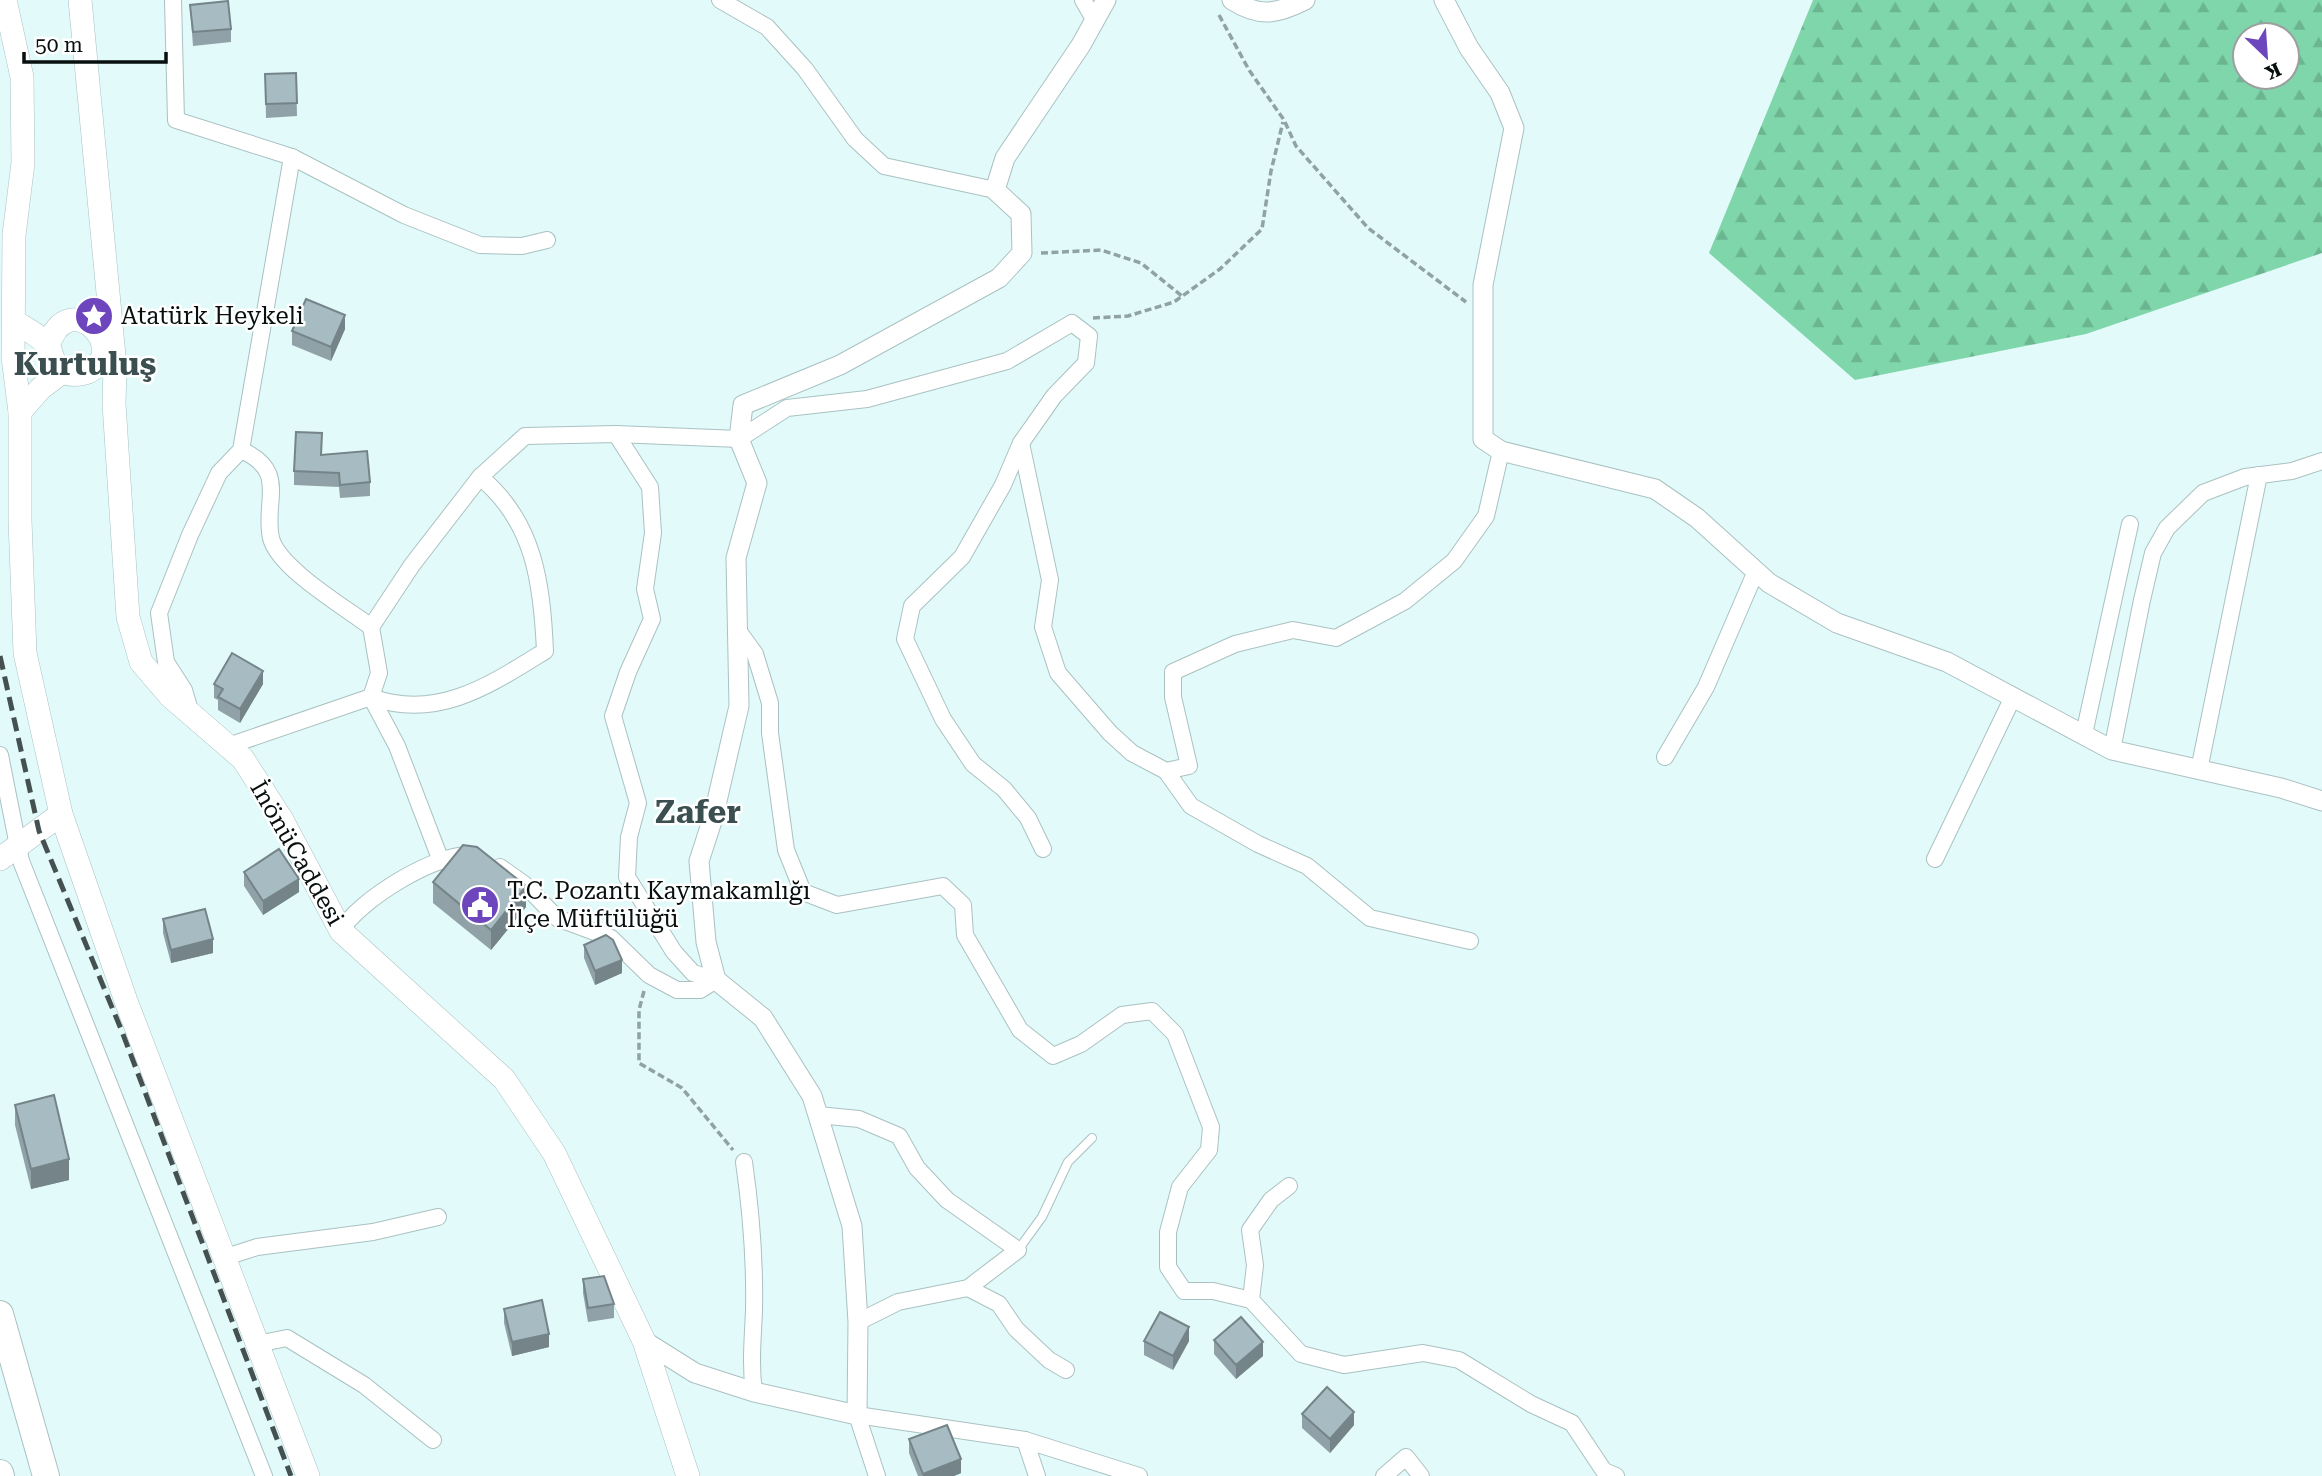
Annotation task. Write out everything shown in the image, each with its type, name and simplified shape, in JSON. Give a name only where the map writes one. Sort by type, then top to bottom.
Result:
[{"type":"highway","points":[[0,1314],[46,1476]]},
{"type":"main road","points":[[5,0],[22,77],[23,163],[14,235],[13,357],[20,412],[20,520],[25,653],[61,814],[126,1001],[307,1476]]},
{"type":"main road","name":"İnönüCaddesi","points":[[80,0],[115,366],[114,404],[128,617],[141,662],[170,696],[243,759],[282,820],[341,932],[504,1079],[554,1153],[644,1341],[688,1476]]},
{"type":"main road","points":[[90,324],[106,290]]},
{"type":"main road","points":[[76,320],[90,324],[100,334],[104,348],[100,361],[89,371],[76,374],[62,372],[52,360],[48,347],[52,333],[63,323],[76,320]]},
{"type":"main road","points":[[14,321],[48,347]]},
{"type":"main road","points":[[89,371],[114,404]]},
{"type":"main road","points":[[20,412],[40,388],[62,372]]},
{"type":"main road","points":[[0,859],[20,847],[61,814]]},
{"type":"street","points":[[173,0],[176,120],[292,157],[404,215],[480,245],[522,246],[547,240]]},
{"type":"street","points":[[716,980],[706,942],[699,861],[713,818],[739,706],[736,558],[757,483],[739,439],[743,405],[840,365],[914,325],[999,278],[1022,253],[1021,214],[995,190],[884,166],[855,139],[805,69],[767,27],[720,0]]},
{"type":"street","points":[[1083,0],[1095,21]]},
{"type":"street","points":[[995,190],[1005,158],[1106,0]]},
{"type":"street","points":[[1225,5],[1280,13],[1305,0]]},
{"type":"street","points":[[1444,0],[1469,47],[1500,93],[1514,128],[1483,285],[1483,439],[1501,451],[1655,489],[1697,518],[1769,583],[1837,623],[1947,662],[2112,750],[2281,788],[2322,801]]},
{"type":"street","points":[[191,714],[184,690],[166,662],[159,613],[190,535],[219,473],[240,450],[292,157]]},
{"type":"street","points":[[441,860],[397,746],[371,697],[379,673],[372,627],[412,565],[480,477],[525,436],[616,434],[739,439],[787,408],[867,399],[1007,361],[1072,323],[1089,336],[1086,363],[1054,396],[1021,443],[1003,485],[962,557],[912,606],[905,639],[943,719],[973,764],[1004,789],[1028,818],[1044,849]]},
{"type":"street","points":[[616,434],[649,488],[653,533],[645,589],[652,619],[628,671],[613,716],[638,803],[629,837],[627,877],[674,952],[693,974],[716,980],[763,1018],[812,1097],[852,1226],[858,1322],[857,1415],[877,1476]]},
{"type":"street","points":[[1021,443],[1050,580],[1043,627],[1058,673],[1110,733],[1132,753],[1166,771],[1191,806],[1258,844],[1307,866],[1370,918],[1470,941]]},
{"type":"street","points":[[240,450],[257,457],[273,484],[271,539],[291,568],[372,627]]},
{"type":"street","points":[[1166,771],[1189,766],[1173,697],[1173,672],[1235,644],[1293,630],[1336,638],[1405,601],[1454,561],[1486,516],[1501,451]]},
{"type":"street","points":[[2112,750],[2122,687],[2153,553],[2167,528],[2203,492],[2259,475],[2292,471],[2322,461]]},
{"type":"street","points":[[2199,770],[2259,475]]},
{"type":"street","points":[[228,746],[371,697],[388,704],[437,705],[499,680],[545,651],[543,608],[533,549],[501,494],[480,477]]},
{"type":"street","points":[[2084,734],[2130,524]]},
{"type":"street","points":[[1665,757],[1706,687],[1756,571]]},
{"type":"street","points":[[737,629],[755,654],[770,704],[770,733],[786,850],[803,892],[837,905],[943,886],[963,905],[965,935],[1020,1030],[1053,1056],[1081,1044],[1122,1015],[1152,1011],[1175,1034],[1210,1127],[1209,1150],[1180,1188],[1168,1232],[1168,1266],[1184,1291],[1213,1291],[1251,1300],[1301,1354],[1344,1365],[1423,1353],[1459,1360],[1531,1404],[1572,1423],[1604,1471],[1616,1476]]},
{"type":"street","points":[[1934,859],[2013,696]]},
{"type":"street","points":[[0,755],[21,862],[264,1476]]},
{"type":"street","points":[[341,932],[347,919],[371,898],[441,860],[468,855],[490,859],[524,884],[557,918],[611,938],[649,975],[677,990],[700,990],[716,980]]},
{"type":"street","points":[[818,1115],[859,1119],[899,1136],[917,1168],[947,1200],[1018,1250],[968,1288],[898,1301],[858,1322]]},
{"type":"street","points":[[744,1162],[751,1209],[754,1310],[749,1360],[754,1392]]},
{"type":"street","points":[[1251,1300],[1255,1265],[1250,1230],[1271,1200],[1289,1186]]},
{"type":"street","points":[[223,1258],[257,1247],[373,1232],[438,1217]]},
{"type":"street","points":[[968,1288],[999,1304],[1016,1329],[1049,1360],[1066,1370]]},
{"type":"street","points":[[257,1344],[287,1338],[363,1385],[433,1440]]},
{"type":"street","points":[[644,1341],[695,1373],[754,1392],[857,1415],[1025,1440],[1139,1476]]},
{"type":"street","points":[[1025,1440],[1037,1476]]},
{"type":"street","points":[[1384,1476],[1406,1457],[1421,1476]]},
{"type":"lane","points":[[1018,1250],[1042,1217],[1068,1162],[1092,1138]]},
{"type":"path","points":[[1225,5],[1249,70],[1284,120],[1296,146],[1368,228],[1417,262],[1457,298],[1482,309]]},
{"type":"path","points":[[1072,323],[1092,318],[1128,316],[1174,302],[1220,269],[1262,229],[1271,171],[1284,120]]},
{"type":"path","points":[[1022,253],[1101,250],[1141,263],[1182,296]]},
{"type":"path","points":[[649,975],[639,1010],[639,1063],[682,1088],[744,1162]]},
{"type":"green space","points":[[1813,0],[2322,0],[2322,253],[2086,334],[1855,380],[1709,253]]},
{"type":"building","points":[[228,1],[231,29],[193,32],[190,5]]},
{"type":"building","points":[[296,73],[297,103],[266,104],[265,74]]},
{"type":"building","points":[[306,299],[345,315],[331,347],[292,331]]},
{"type":"building","points":[[296,432],[322,433],[321,455],[367,451],[370,482],[340,485],[339,473],[294,471]]},
{"type":"building","points":[[232,653],[263,671],[240,709],[218,697],[223,689],[214,684]]},
{"type":"building","points":[[463,845],[477,847],[526,886],[491,930],[433,882]]},
{"type":"building","points":[[279,849],[299,879],[263,901],[244,872]]},
{"type":"building","points":[[205,909],[213,939],[171,950],[163,919]]},
{"type":"building","points":[[606,935],[613,940],[622,960],[595,971],[584,945]]},
{"type":"building","points":[[54,1095],[69,1159],[31,1169],[15,1105]]},
{"type":"building","points":[[604,1276],[614,1304],[588,1308],[583,1279]]},
{"type":"building","points":[[542,1300],[549,1334],[512,1342],[504,1309]]},
{"type":"building","points":[[1160,1312],[1189,1327],[1173,1356],[1144,1341]]},
{"type":"building","points":[[1241,1317],[1263,1342],[1236,1365],[1214,1340]]},
{"type":"building","points":[[1327,1387],[1354,1412],[1330,1439],[1302,1414]]},
{"type":"building","points":[[947,1425],[961,1459],[923,1474],[909,1439]]},
{"type":"railway","points":[[0,656],[39,831],[121,1029],[291,1476]]},
{"type":"place","name":"Atatürk Heykeli","points":[[94,316]]},
{"type":"place","name":"T.C. Pozantı Kaymakamlığı İlçe Müftülüğü","points":[[480,905]]},
{"type":"district","name":"Kurtuluş","points":[[85,364]]},
{"type":"district","name":"Zafer","points":[[698,812]]}]
